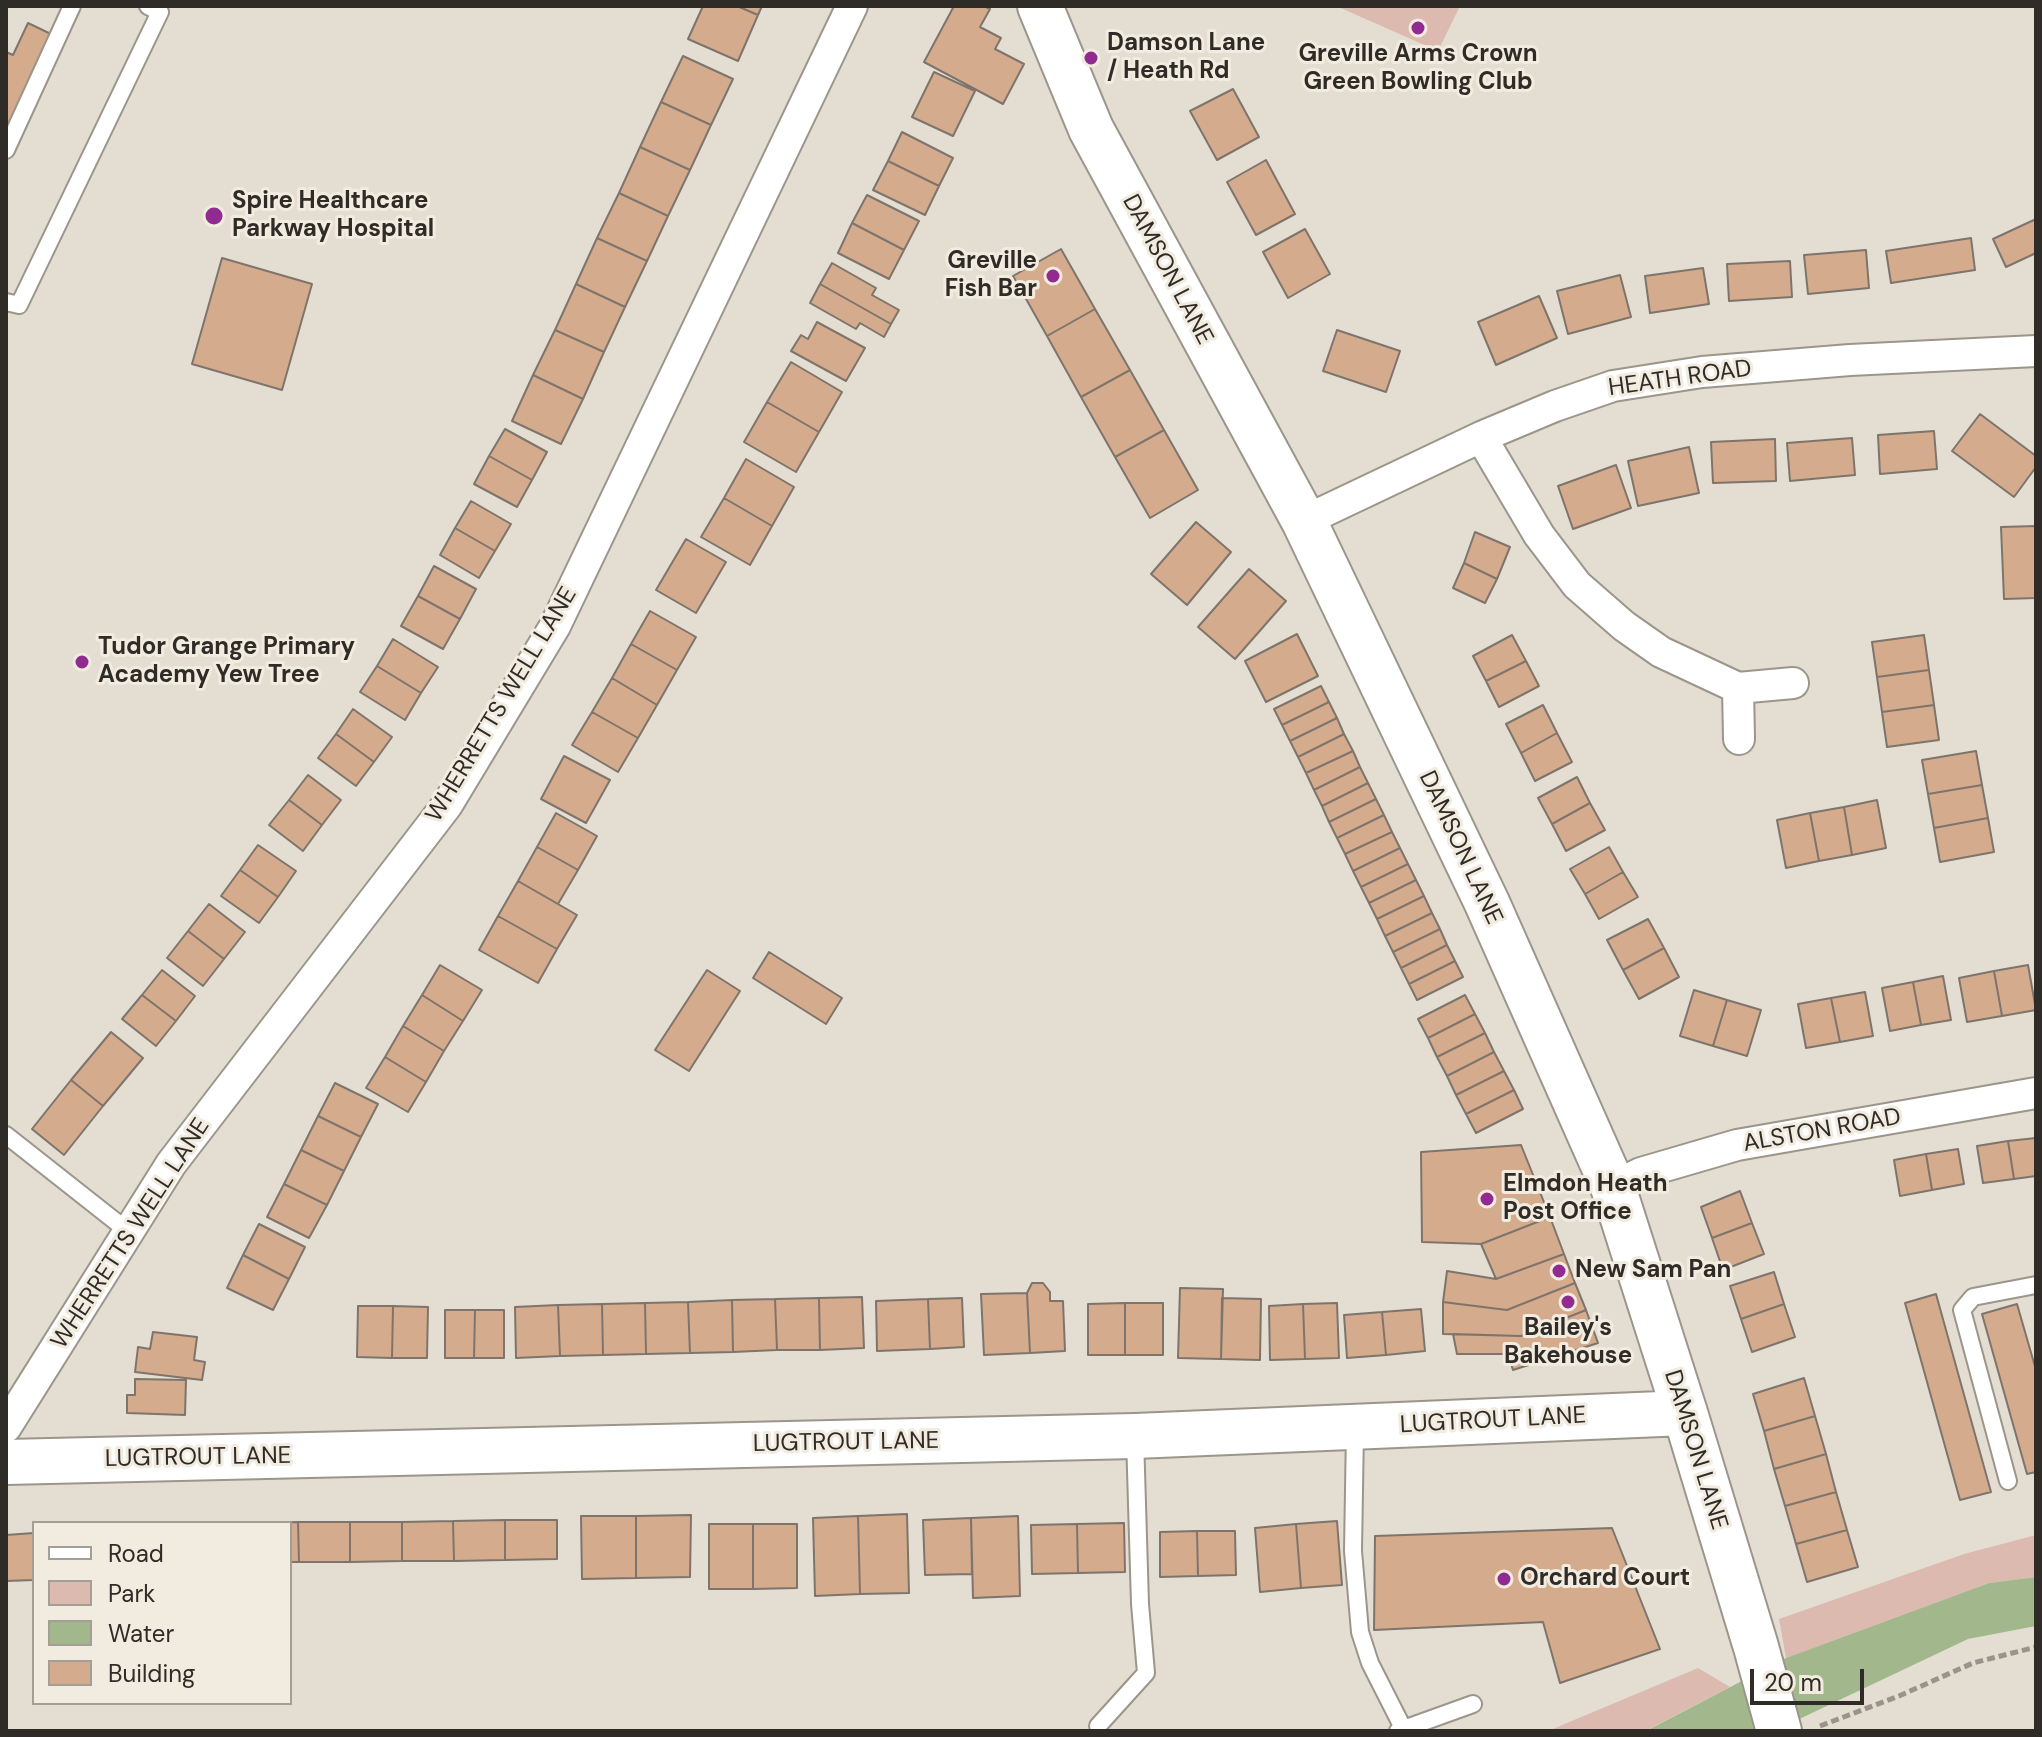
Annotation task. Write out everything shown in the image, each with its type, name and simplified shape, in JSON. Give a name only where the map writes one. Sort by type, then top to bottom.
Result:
[{"type":"street","name":"WHERRETTS WELL LANE","points":[[6,1427],[171,1164],[447,805],[555,626],[852,6]]},
{"type":"street","name":"DAMSON LANE","points":[[1040,6],[1091,129],[1304,521],[1487,903],[1613,1187],[1756,1647],[1796,1730]]},
{"type":"street","name":"HEATH ROAD","points":[[1304,521],[1481,437],[1613,386],[1702,372],[1850,360],[2036,351]]},
{"type":"street","points":[[1481,437],[1539,535],[1577,585],[1624,626],[1661,652],[1738,688],[1793,683]]},
{"type":"street","points":[[1738,688],[1739,739]]},
{"type":"street","name":"ALSTON ROAD","points":[[1613,1187],[1641,1173],[1737,1145],[2036,1093]]},
{"type":"street","name":"LUGTROUT LANE","points":[[6,1462],[1135,1436],[1685,1413]]},
{"type":"lane","points":[[6,150],[72,6]]},
{"type":"lane","points":[[6,302],[19,305],[154,9]]},
{"type":"lane","points":[[6,1135],[129,1232]]},
{"type":"lane","points":[[2008,1481],[1962,1310],[1973,1297],[2036,1285]]},
{"type":"lane","points":[[1355,1428],[1353,1551],[1360,1632],[1370,1663],[1400,1730],[1473,1704]]},
{"type":"lane","points":[[1098,1726],[1146,1673],[1140,1604],[1135,1436]]},
{"type":"path","points":[[1796,1730],[1899,1696],[1973,1663],[2036,1647]]},
{"type":"green space","name":"Greville Arms Crown Green Bowling Club","points":[[1336,6],[1460,6],[1438,51]]},
{"type":"green space","points":[[2036,1535],[2036,1577],[1989,1583],[1786,1658],[1779,1619],[1964,1554]]},
{"type":"green space","points":[[1698,1668],[1730,1687],[1645,1731],[1548,1731]]},
{"type":"water","points":[[2036,1577],[2036,1626],[1968,1639],[1774,1731],[1646,1731],[1786,1658],[1989,1583]]},
{"type":"building","points":[[703,6],[737,6],[758,15],[738,61],[688,39]]},
{"type":"building","points":[[737,6],[762,6],[758,15]]},
{"type":"building","points":[[954,6],[984,6],[990,9],[980,27],[1001,38],[995,49],[1024,64],[1003,104],[924,62]]},
{"type":"building","points":[[28,23],[53,35],[6,133],[6,52],[13,55]]},
{"type":"building","points":[[683,56],[733,79],[711,125],[661,102]]},
{"type":"building","points":[[934,72],[975,91],[953,136],[912,117]]},
{"type":"building","points":[[1233,89],[1259,137],[1217,160],[1190,111]]},
{"type":"building","points":[[661,102],[711,125],[690,170],[640,147]]},
{"type":"building","points":[[902,132],[953,158],[939,186],[888,161]]},
{"type":"building","points":[[640,147],[690,170],[668,216],[619,193]]},
{"type":"building","points":[[1266,160],[1295,214],[1256,235],[1227,182]]},
{"type":"building","points":[[888,161],[939,186],[925,215],[873,190]]},
{"type":"building","points":[[619,193],[668,216],[647,261],[597,238]]},
{"type":"building","points":[[867,195],[919,221],[904,250],[852,223]]},
{"type":"building","points":[[2036,219],[2036,253],[2006,267],[1993,239]]},
{"type":"building","points":[[852,223],[904,250],[889,279],[838,253]]},
{"type":"building","points":[[1305,229],[1330,274],[1288,298],[1263,252]]},
{"type":"building","points":[[597,238],[647,261],[625,307],[576,284]]},
{"type":"building","points":[[1971,238],[1975,270],[1891,283],[1886,251]]},
{"type":"building","points":[[1061,249],[1095,309],[1047,336],[1013,276]]},
{"type":"building","points":[[1866,250],[1869,288],[1808,294],[1804,255]]},
{"type":"building","points":[[222,258],[312,284],[282,390],[192,364]]},
{"type":"building","points":[[1790,261],[1792,297],[1729,301],[1727,264]]},
{"type":"building","points":[[832,263],[876,288],[872,295],[899,310],[891,324],[820,284]]},
{"type":"building","points":[[1703,268],[1709,304],[1650,313],[1645,276]]},
{"type":"building","points":[[1620,275],[1631,317],[1568,334],[1557,291]]},
{"type":"building","points":[[576,284],[625,307],[604,352],[555,330]]},
{"type":"building","points":[[820,284],[891,324],[884,337],[860,323],[856,329],[810,303]]},
{"type":"building","points":[[1539,296],[1557,338],[1496,365],[1478,322]]},
{"type":"building","points":[[1095,309],[1130,370],[1081,397],[1047,336]]},
{"type":"building","points":[[817,322],[865,348],[846,381],[791,351],[801,335],[808,339]]},
{"type":"building","points":[[555,330],[604,352],[583,399],[533,375]]},
{"type":"building","points":[[1337,330],[1400,351],[1386,392],[1323,371]]},
{"type":"building","points":[[791,362],[842,392],[819,432],[767,402]]},
{"type":"building","points":[[1130,370],[1164,430],[1115,457],[1081,397]]},
{"type":"building","points":[[533,375],[583,399],[561,444],[512,421]]},
{"type":"building","points":[[767,402],[819,432],[796,472],[744,442]]},
{"type":"building","points":[[1980,414],[2036,456],[2036,467],[2014,497],[1952,451]]},
{"type":"building","points":[[505,429],[547,452],[532,480],[489,456]]},
{"type":"building","points":[[1164,430],[1198,490],[1150,518],[1115,457]]},
{"type":"building","points":[[1934,431],[1937,469],[1880,474],[1878,435]]},
{"type":"building","points":[[1852,438],[1855,475],[1790,481],[1787,443]]},
{"type":"building","points":[[1775,439],[1776,481],[1713,483],[1711,442]]},
{"type":"building","points":[[1689,447],[1699,493],[1638,506],[1628,461]]},
{"type":"building","points":[[489,456],[532,480],[517,507],[474,484]]},
{"type":"building","points":[[746,459],[794,487],[772,526],[724,498]]},
{"type":"building","points":[[1616,465],[1631,508],[1573,529],[1558,486]]},
{"type":"building","points":[[724,498],[772,526],[750,565],[701,537]]},
{"type":"building","points":[[471,501],[511,524],[495,551],[455,528]]},
{"type":"building","points":[[1196,522],[1231,552],[1187,605],[1151,574]]},
{"type":"building","points":[[2036,526],[2036,598],[2004,599],[2001,527]]},
{"type":"building","points":[[455,528],[495,551],[479,578],[440,555]]},
{"type":"building","points":[[1475,532],[1510,547],[1497,579],[1464,563]]},
{"type":"building","points":[[686,539],[726,562],[696,613],[656,590]]},
{"type":"building","points":[[1464,563],[1497,579],[1485,603],[1453,588]]},
{"type":"building","points":[[434,566],[476,589],[460,619],[418,596]]},
{"type":"building","points":[[1249,569],[1286,601],[1235,659],[1198,627]]},
{"type":"building","points":[[418,596],[460,619],[443,649],[401,626]]},
{"type":"building","points":[[650,611],[696,637],[677,670],[631,644]]},
{"type":"building","points":[[1297,634],[1318,676],[1266,702],[1245,661]]},
{"type":"building","points":[[1512,635],[1526,661],[1486,681],[1473,656]]},
{"type":"building","points":[[1924,635],[1929,670],[1877,677],[1872,642]]},
{"type":"building","points":[[393,639],[438,667],[421,693],[377,666]]},
{"type":"building","points":[[631,644],[677,670],[657,705],[612,678]]},
{"type":"building","points":[[1526,661],[1539,686],[1499,707],[1486,681]]},
{"type":"building","points":[[377,666],[421,693],[405,720],[360,692]]},
{"type":"building","points":[[1929,670],[1934,705],[1882,712],[1877,677]]},
{"type":"building","points":[[612,678],[657,705],[638,738],[592,712]]},
{"type":"building","points":[[1321,686],[1329,702],[1282,725],[1274,709]]},
{"type":"building","points":[[1329,702],[1337,718],[1290,741],[1282,725]]},
{"type":"building","points":[[1543,705],[1557,733],[1521,753],[1506,724]]},
{"type":"building","points":[[1934,705],[1939,740],[1887,747],[1882,712]]},
{"type":"building","points":[[353,709],[392,737],[374,762],[336,734]]},
{"type":"building","points":[[592,712],[638,738],[618,772],[572,745]]},
{"type":"building","points":[[1337,718],[1344,734],[1298,757],[1290,741]]},
{"type":"building","points":[[1557,733],[1572,762],[1535,781],[1521,753]]},
{"type":"building","points":[[336,734],[374,762],[356,786],[318,758]]},
{"type":"building","points":[[1344,734],[1353,751],[1306,773],[1298,757]]},
{"type":"building","points":[[1353,751],[1360,767],[1314,790],[1306,773]]},
{"type":"building","points":[[1976,751],[1982,785],[1928,794],[1922,760]]},
{"type":"building","points":[[564,756],[610,780],[586,823],[541,799]]},
{"type":"building","points":[[1360,767],[1368,783],[1322,806],[1314,790]]},
{"type":"building","points":[[308,775],[341,800],[322,825],[289,800]]},
{"type":"building","points":[[1577,777],[1590,803],[1552,824],[1538,798]]},
{"type":"building","points":[[1368,783],[1376,799],[1329,822],[1322,806]]},
{"type":"building","points":[[1982,785],[1988,818],[1934,828],[1928,794]]},
{"type":"building","points":[[1376,799],[1384,815],[1337,838],[1329,822]]},
{"type":"building","points":[[289,800],[322,825],[303,851],[269,825]]},
{"type":"building","points":[[1877,800],[1886,848],[1852,855],[1844,807]]},
{"type":"building","points":[[1590,803],[1605,830],[1566,851],[1552,824]]},
{"type":"building","points":[[1844,807],[1852,855],[1819,861],[1810,813]]},
{"type":"building","points":[[556,813],[597,836],[578,870],[537,847]]},
{"type":"building","points":[[1810,813],[1819,861],[1786,868],[1777,820]]},
{"type":"building","points":[[1384,815],[1392,832],[1345,854],[1337,838]]},
{"type":"building","points":[[1988,818],[1994,852],[1940,862],[1934,828]]},
{"type":"building","points":[[1392,832],[1400,848],[1353,871],[1345,854]]},
{"type":"building","points":[[258,845],[296,871],[278,897],[240,870]]},
{"type":"building","points":[[537,847],[578,870],[558,904],[518,881]]},
{"type":"building","points":[[1609,847],[1623,872],[1585,894],[1570,869]]},
{"type":"building","points":[[1400,848],[1408,864],[1361,887],[1353,871]]},
{"type":"building","points":[[1408,864],[1416,880],[1369,903],[1361,887]]},
{"type":"building","points":[[240,870],[278,897],[259,923],[221,896]]},
{"type":"building","points":[[1623,872],[1638,897],[1599,919],[1585,894]]},
{"type":"building","points":[[1416,880],[1424,896],[1377,919],[1369,903]]},
{"type":"building","points":[[518,881],[577,915],[557,949],[498,916]]},
{"type":"building","points":[[1424,896],[1432,913],[1385,936],[1377,919]]},
{"type":"building","points":[[209,904],[245,932],[224,959],[188,931]]},
{"type":"building","points":[[1432,913],[1440,929],[1393,952],[1385,936]]},
{"type":"building","points":[[498,916],[557,949],[538,983],[479,950]]},
{"type":"building","points":[[1648,919],[1664,948],[1623,970],[1607,940]]},
{"type":"building","points":[[1440,929],[1447,945],[1401,968],[1393,952]]},
{"type":"building","points":[[188,931],[224,959],[203,986],[167,958]]},
{"type":"building","points":[[1447,945],[1455,961],[1409,984],[1401,968]]},
{"type":"building","points":[[1664,948],[1679,977],[1639,999],[1623,970]]},
{"type":"building","points":[[769,952],[842,998],[826,1024],[753,978]]},
{"type":"building","points":[[1455,961],[1463,977],[1417,1000],[1409,984]]},
{"type":"building","points":[[440,965],[482,990],[463,1021],[422,995]]},
{"type":"building","points":[[2028,965],[2036,1010],[2002,1016],[1994,971]]},
{"type":"building","points":[[162,970],[195,996],[176,1021],[142,995]]},
{"type":"building","points":[[707,970],[740,991],[689,1071],[655,1050]]},
{"type":"building","points":[[1994,971],[2002,1016],[1967,1022],[1959,978]]},
{"type":"building","points":[[1943,976],[1951,1020],[1921,1025],[1913,982]]},
{"type":"building","points":[[1913,982],[1921,1025],[1890,1031],[1882,988]]},
{"type":"building","points":[[1694,990],[1727,1000],[1713,1046],[1680,1036]]},
{"type":"building","points":[[1865,992],[1873,1036],[1840,1042],[1831,998]]},
{"type":"building","points":[[142,995],[176,1021],[156,1046],[122,1019]]},
{"type":"building","points":[[422,995],[463,1021],[444,1051],[403,1026]]},
{"type":"building","points":[[1465,995],[1475,1014],[1428,1038],[1418,1019]]},
{"type":"building","points":[[1831,998],[1840,1042],[1806,1048],[1798,1004]]},
{"type":"building","points":[[1727,1000],[1761,1010],[1747,1056],[1713,1046]]},
{"type":"building","points":[[1475,1014],[1485,1033],[1437,1057],[1428,1038]]},
{"type":"building","points":[[403,1026],[444,1051],[426,1082],[385,1057]]},
{"type":"building","points":[[111,1032],[143,1058],[103,1106],[71,1080]]},
{"type":"building","points":[[1485,1033],[1494,1052],[1447,1076],[1437,1057]]},
{"type":"building","points":[[1494,1052],[1504,1071],[1456,1095],[1447,1076]]},
{"type":"building","points":[[385,1057],[426,1082],[408,1112],[366,1088]]},
{"type":"building","points":[[1504,1071],[1514,1090],[1466,1114],[1456,1095]]},
{"type":"building","points":[[71,1080],[103,1106],[64,1155],[32,1129]]},
{"type":"building","points":[[335,1083],[378,1104],[361,1137],[318,1116]]},
{"type":"building","points":[[1514,1090],[1523,1109],[1476,1133],[1466,1114]]},
{"type":"building","points":[[318,1116],[361,1137],[344,1171],[301,1150]]},
{"type":"building","points":[[2036,1138],[2036,1176],[2014,1179],[2008,1141]]},
{"type":"building","points":[[2008,1141],[2014,1179],[1983,1183],[1977,1146]]},
{"type":"building","points":[[1521,1145],[1550,1217],[1481,1244],[1422,1242],[1421,1152]]},
{"type":"building","points":[[1958,1149],[1964,1184],[1932,1190],[1926,1154]]},
{"type":"building","points":[[301,1150],[344,1171],[327,1205],[284,1184]]},
{"type":"building","points":[[1926,1154],[1932,1190],[1900,1196],[1894,1160]]},
{"type":"building","points":[[284,1184],[327,1205],[309,1238],[267,1217]]},
{"type":"building","points":[[1740,1191],[1752,1223],[1712,1238],[1701,1207]]},
{"type":"building","points":[[1550,1217],[1564,1254],[1496,1279],[1481,1244]]},
{"type":"building","points":[[1752,1223],[1764,1254],[1723,1270],[1712,1238]]},
{"type":"building","points":[[259,1224],[305,1247],[289,1279],[243,1255]]},
{"type":"building","points":[[1564,1254],[1575,1283],[1507,1310],[1443,1302],[1447,1271],[1496,1279]]},
{"type":"building","points":[[243,1255],[289,1279],[273,1310],[227,1288]]},
{"type":"building","points":[[1774,1272],[1784,1304],[1741,1319],[1730,1286]]},
{"type":"building","points":[[1032,1283],[1043,1283],[1050,1292],[1050,1301],[1063,1301],[1065,1351],[1030,1353],[1027,1293]]},
{"type":"building","points":[[1575,1283],[1586,1310],[1521,1336],[1443,1334],[1443,1302],[1507,1310]]},
{"type":"building","points":[[1180,1288],[1223,1289],[1221,1359],[1178,1358]]},
{"type":"building","points":[[1027,1293],[1030,1353],[984,1355],[981,1294]]},
{"type":"building","points":[[1936,1294],[1991,1492],[1960,1500],[1905,1303]]},
{"type":"building","points":[[862,1297],[864,1348],[820,1350],[819,1298]]},
{"type":"building","points":[[819,1298],[820,1350],[777,1350],[775,1299]]},
{"type":"building","points":[[962,1298],[964,1347],[930,1349],[928,1299]]},
{"type":"building","points":[[1222,1298],[1261,1299],[1260,1360],[1221,1359]]},
{"type":"building","points":[[775,1299],[777,1350],[733,1352],[732,1300]]},
{"type":"building","points":[[928,1299],[930,1349],[877,1351],[876,1301]]},
{"type":"building","points":[[732,1300],[733,1352],[690,1353],[688,1302]]},
{"type":"building","points":[[688,1302],[690,1353],[646,1354],[645,1303]]},
{"type":"building","points":[[645,1303],[646,1354],[603,1355],[602,1304]]},
{"type":"building","points":[[1125,1303],[1163,1303],[1163,1355],[1125,1355]]},
{"type":"building","points":[[1125,1303],[1125,1355],[1088,1355],[1088,1304]]},
{"type":"building","points":[[1337,1303],[1339,1358],[1305,1359],[1303,1304]]},
{"type":"building","points":[[602,1304],[603,1355],[560,1356],[558,1305]]},
{"type":"building","points":[[1303,1304],[1305,1359],[1270,1360],[1269,1306]]},
{"type":"building","points":[[1784,1304],[1795,1337],[1752,1352],[1741,1319]]},
{"type":"building","points":[[2017,1304],[2036,1370],[2036,1472],[2027,1474],[1982,1314]]},
{"type":"building","points":[[558,1305],[560,1356],[516,1358],[515,1307]]},
{"type":"building","points":[[358,1306],[393,1306],[392,1358],[357,1357]]},
{"type":"building","points":[[393,1306],[428,1307],[427,1358],[392,1358]]},
{"type":"building","points":[[1421,1309],[1425,1351],[1386,1355],[1382,1312]]},
{"type":"building","points":[[445,1310],[475,1310],[474,1358],[445,1358]]},
{"type":"building","points":[[475,1310],[504,1310],[504,1358],[474,1358]]},
{"type":"building","points":[[1586,1310],[1598,1343],[1513,1370],[1508,1354],[1457,1354],[1453,1334],[1521,1336]]},
{"type":"building","points":[[1382,1312],[1386,1355],[1347,1358],[1344,1315]]},
{"type":"building","points":[[153,1332],[197,1337],[194,1360],[205,1362],[202,1380],[135,1372],[138,1347],[150,1349]]},
{"type":"building","points":[[1804,1378],[1815,1416],[1764,1431],[1753,1394]]},
{"type":"building","points":[[135,1379],[186,1380],[185,1415],[127,1413],[127,1395],[135,1395]]},
{"type":"building","points":[[1815,1416],[1826,1454],[1774,1469],[1764,1431]]},
{"type":"building","points":[[1826,1454],[1836,1492],[1785,1506],[1774,1469]]},
{"type":"building","points":[[1836,1492],[1847,1530],[1796,1544],[1785,1506]]},
{"type":"building","points":[[907,1514],[909,1593],[860,1594],[858,1516]]},
{"type":"building","points":[[691,1515],[690,1577],[636,1578],[636,1516]]},
{"type":"building","points":[[581,1516],[636,1516],[636,1578],[582,1579]]},
{"type":"building","points":[[858,1516],[860,1594],[815,1596],[813,1518]]},
{"type":"building","points":[[1018,1516],[1020,1596],[973,1598],[971,1518]]},
{"type":"building","points":[[971,1518],[972,1574],[925,1575],[923,1520]]},
{"type":"building","points":[[505,1520],[557,1520],[557,1559],[505,1560]]},
{"type":"building","points":[[505,1520],[505,1560],[454,1561],[453,1521]]},
{"type":"building","points":[[453,1521],[454,1561],[402,1561],[402,1522]]},
{"type":"building","points":[[1337,1521],[1342,1585],[1301,1588],[1296,1524]]},
{"type":"building","points":[[292,1522],[298,1522],[299,1562],[292,1562]]},
{"type":"building","points":[[298,1522],[350,1522],[350,1562],[299,1562]]},
{"type":"building","points":[[350,1522],[402,1522],[402,1561],[350,1562]]},
{"type":"building","points":[[1124,1523],[1125,1572],[1078,1573],[1077,1524]]},
{"type":"building","points":[[709,1524],[753,1524],[753,1589],[709,1589]]},
{"type":"building","points":[[753,1524],[797,1524],[797,1588],[753,1589]]},
{"type":"building","points":[[1077,1524],[1078,1573],[1032,1574],[1031,1525]]},
{"type":"building","points":[[1296,1524],[1301,1588],[1260,1592],[1255,1528]]},
{"type":"building","name":"Orchard Court","points":[[1612,1528],[1660,1649],[1560,1683],[1543,1622],[1374,1630],[1375,1536]]},
{"type":"building","points":[[1847,1530],[1858,1567],[1807,1582],[1796,1544]]},
{"type":"building","points":[[1197,1531],[1235,1531],[1236,1575],[1198,1576]]},
{"type":"building","points":[[1197,1531],[1198,1576],[1160,1577],[1160,1532]]},
{"type":"building","points":[[32,1533],[32,1580],[6,1581],[6,1535]]},
{"type":"place","name":"Greville Arms Crown Green Bowling Club","points":[[1418,28]]},
{"type":"place","name":"Damson Lane / Heath Rd","points":[[1091,58]]},
{"type":"place","name":"Spire Healthcare Parkway Hospital","points":[[214,216]]},
{"type":"place","name":"Greville Fish Bar","points":[[1053,276]]},
{"type":"place","name":"Tudor Grange Primary Academy Yew Tree","points":[[82,662]]},
{"type":"place","name":"Elmdon Heath Post Office","points":[[1487,1199]]},
{"type":"place","name":"New Sam Pan","points":[[1559,1271]]},
{"type":"place","name":"Bailey's Bakehouse","points":[[1568,1302]]},
{"type":"place","name":"Orchard Court","points":[[1504,1579]]}]
